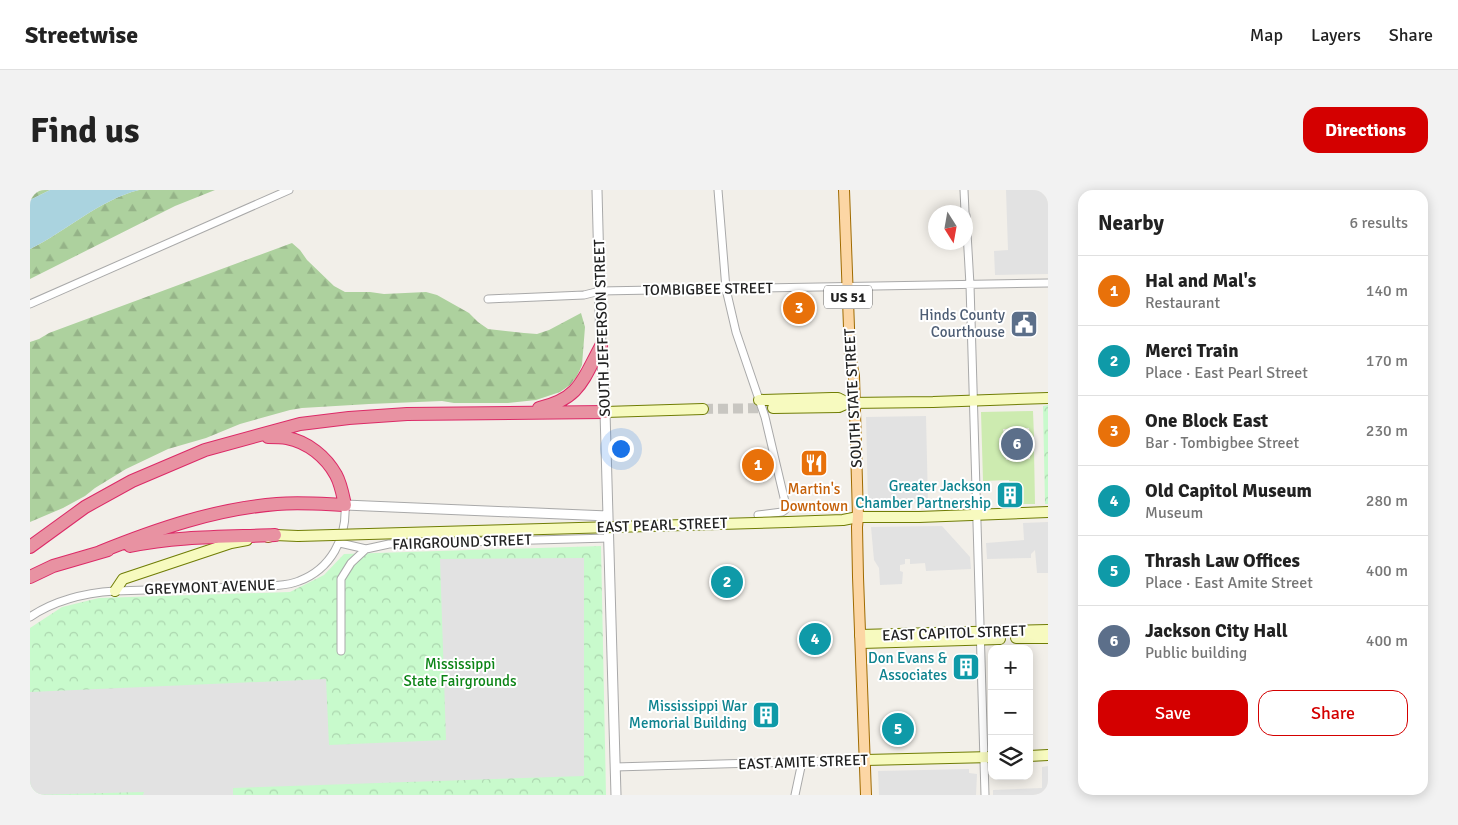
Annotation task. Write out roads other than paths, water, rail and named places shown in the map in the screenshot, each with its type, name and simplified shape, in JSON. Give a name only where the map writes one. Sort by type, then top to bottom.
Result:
[{"type":"highway","points":[[518,413],[552,405],[569,396],[582,383],[601,346]]},
{"type":"highway","points":[[30,547],[85,506],[132,480],[205,450],[300,424],[407,414],[605,412]]},
{"type":"highway","points":[[30,577],[53,566],[100,552],[158,530],[224,512],[276,504],[346,505],[337,476],[315,450],[287,438],[255,436]]},
{"type":"highway","points":[[100,552],[144,543],[185,539],[275,535]]},
{"type":"main road","name":"SOUTH STATE STREET","points":[[844,190],[850,354],[854,376],[851,403],[858,517],[860,639]]},
{"type":"main road","points":[[759,400],[838,398],[851,403]]},
{"type":"main road","points":[[773,408],[839,406],[851,403],[1048,398]]},
{"type":"main road","points":[[605,412],[703,409]]},
{"type":"main road","name":"EAST PEARL STREET","points":[[114,591],[123,579],[231,543],[275,535],[298,536],[788,522],[843,520],[858,517],[1048,512]]},
{"type":"main road","name":"EAST CAPITOL STREET","points":[[980,636],[1048,630]]},
{"type":"main road","name":"EAST CAPITOL STREET","points":[[860,639],[980,636],[1048,638]]},
{"type":"main road","name":"US 51","points":[[860,639],[866,795]]},
{"type":"main road","points":[[1033,756],[1048,755]]},
{"type":"main road","name":"EAST AMITE STREET","points":[[865,760],[988,757]]},
{"type":"street","points":[[30,304],[289,190]]},
{"type":"street","name":"SOUTH JEFFERSON STREET","points":[[597,190],[616,795]]},
{"type":"street","points":[[718,190],[726,289],[736,332],[765,417],[786,506],[782,512],[758,515]]},
{"type":"street","points":[[964,190],[965,205]]},
{"type":"street","points":[[968,250],[980,636],[988,757],[985,795]]},
{"type":"street","name":"TOMBIGBEE STREET","points":[[488,299],[584,295],[600,291],[1048,283]]},
{"type":"street","points":[[346,505],[608,516]]},
{"type":"street","name":"GREYMONT AVENUE","points":[[30,617],[47,607],[65,600],[94,593],[287,584],[298,581],[319,568],[335,552],[340,543],[345,524],[346,505]]},
{"type":"street","name":"FAIRGROUND STREET","points":[[366,549],[389,544],[609,538]]},
{"type":"street","points":[[340,543],[366,549]]},
{"type":"street","points":[[341,651],[341,579],[351,563],[366,549]]},
{"type":"street","name":"EAST AMITE STREET","points":[[615,767],[865,760]]},
{"type":"street","points":[[796,795],[802,762]]},
{"type":"water","points":[[50,190],[139,190],[97,208],[30,249],[30,200]]},
{"type":"tunnel","points":[[703,409],[773,408]]},
{"type":"place","name":"One Block East","points":[[799,308]]},
{"type":"place","name":"Hinds County Courthouse","points":[[1024,324]]},
{"type":"place","name":"Jackson City Hall","points":[[1017,444]]},
{"type":"place","name":"Martin's Downtown","points":[[814,463]]},
{"type":"place","name":"Hal and Mal's","points":[[758,465]]},
{"type":"place","name":"Greater Jackson Chamber Partnership","points":[[1010,495]]},
{"type":"place","name":"Merci Train","points":[[727,582]]},
{"type":"place","name":"Old Capitol Museum","points":[[815,639]]},
{"type":"place","name":"Don Evans & Associates","points":[[966,667]]},
{"type":"place","name":"Mississippi War Memorial Building","points":[[766,715]]},
{"type":"place","name":"Thrash Law Offices","points":[[898,729]]},
{"type":"park label","name":"Mississippi State Fairgrounds","points":[[460,672]]}]
